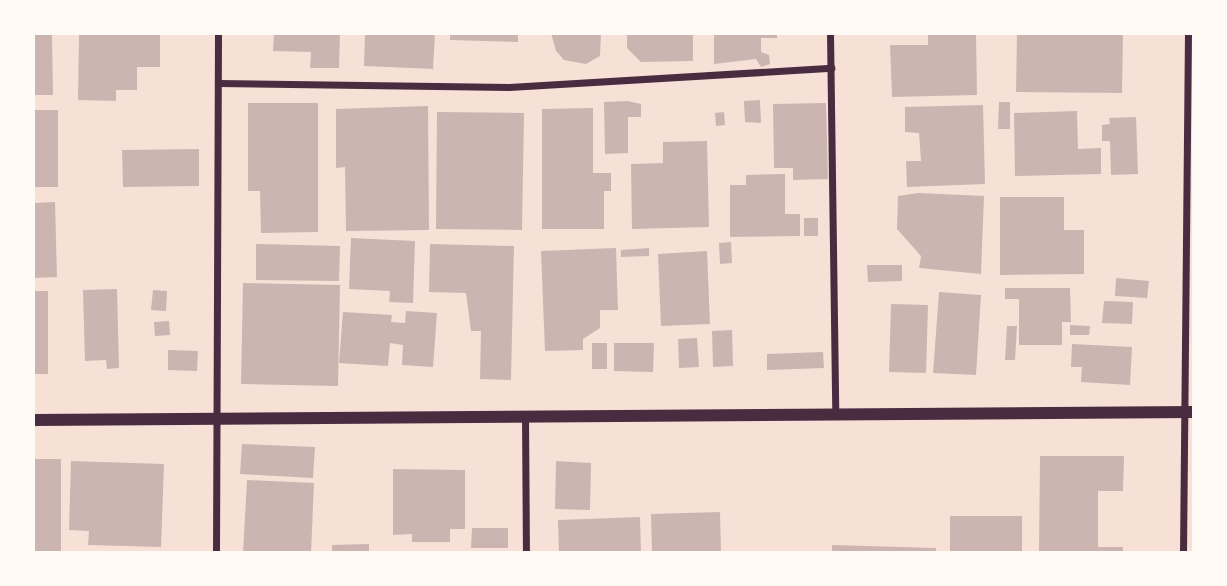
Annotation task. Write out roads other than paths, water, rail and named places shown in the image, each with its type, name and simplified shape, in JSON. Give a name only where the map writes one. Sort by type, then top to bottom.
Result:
[{"type":"street","points":[[216,553],[218,33]]},
{"type":"street","points":[[830,33],[835,414]]},
{"type":"street","points":[[1183,553],[1189,412],[1191,60],[1188,33]]},
{"type":"street","points":[[218,83],[509,86],[831,68]]},
{"type":"street","points":[[33,420],[1189,412]]},
{"type":"street","points":[[524,416],[526,553]]}]
